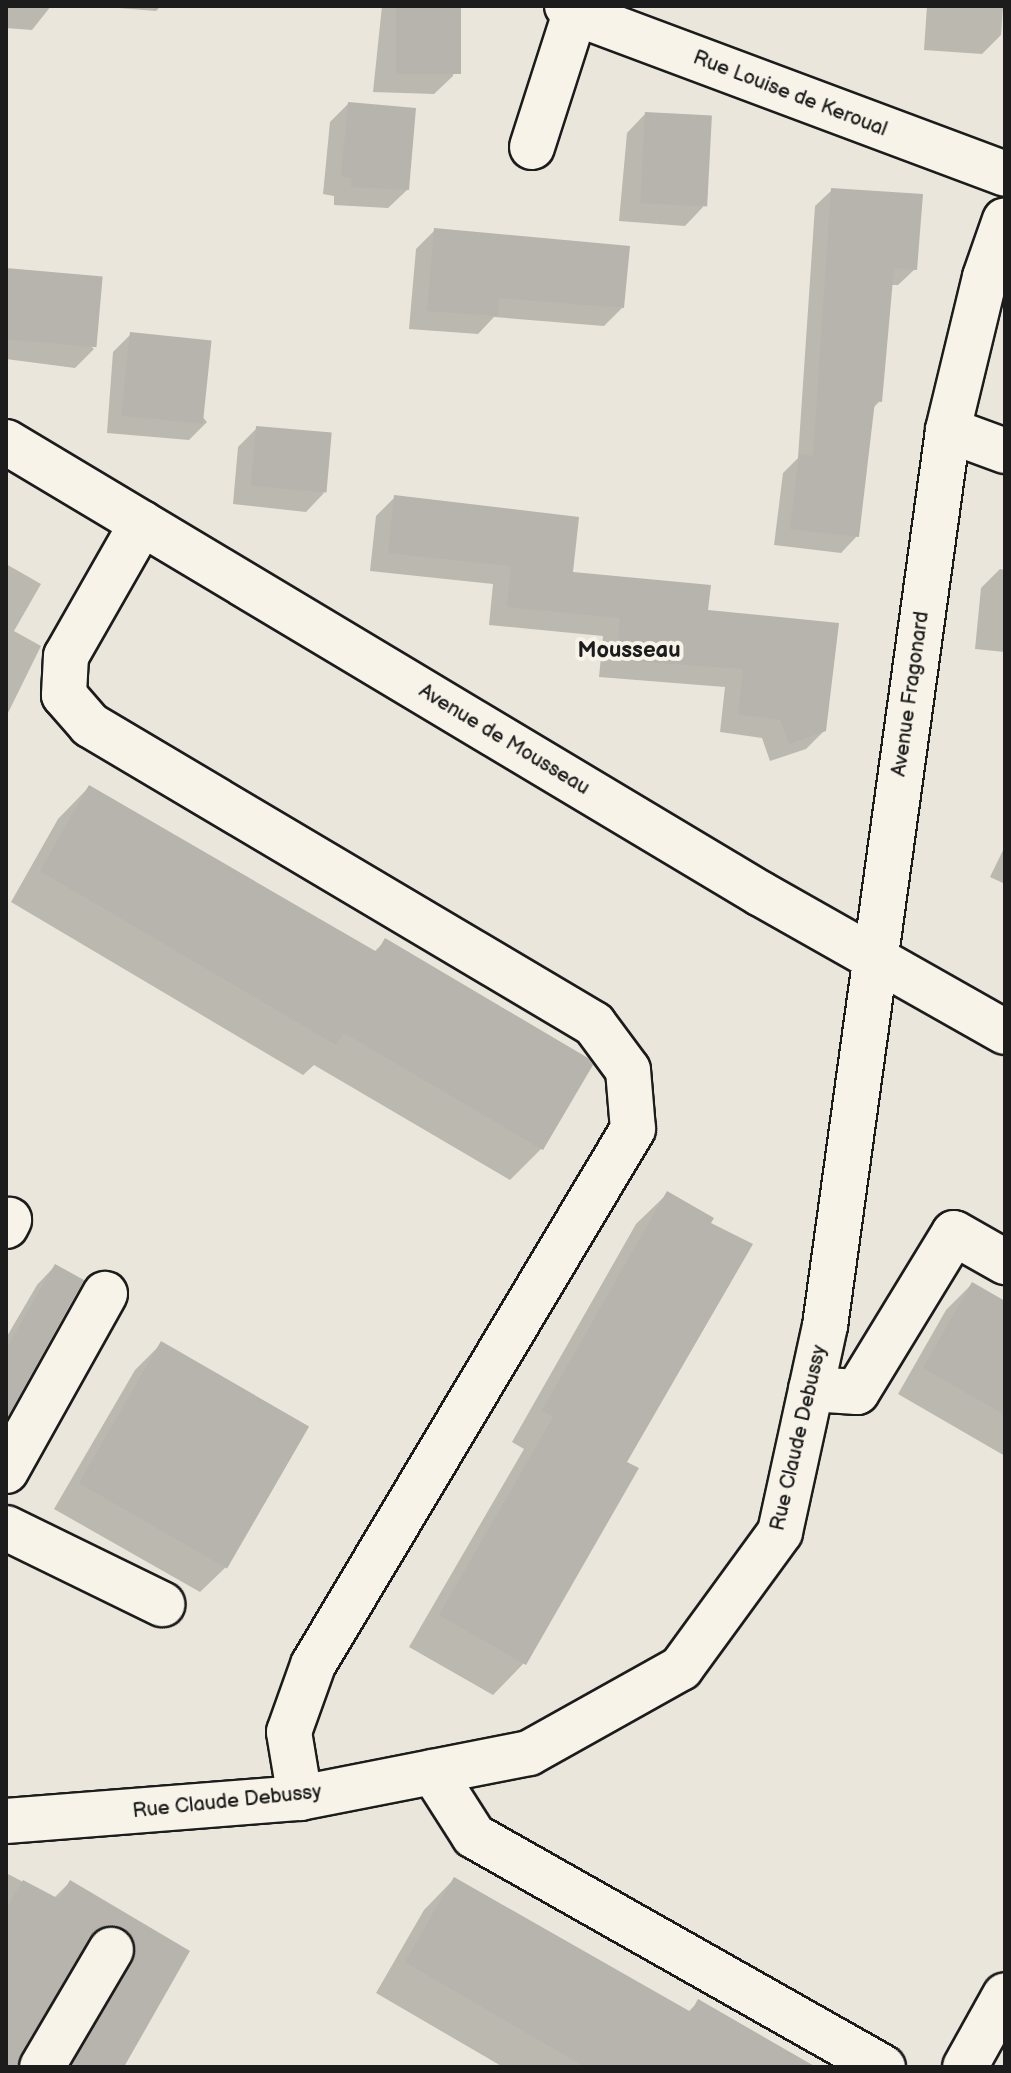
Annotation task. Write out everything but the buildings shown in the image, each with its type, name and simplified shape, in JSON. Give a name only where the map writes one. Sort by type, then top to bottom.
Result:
[{"type":"street","name":"Rue Louise de Keroual","points":[[532,147],[571,10],[1005,174]]},
{"type":"street","name":"Avenue Fragonard","points":[[874,958],[948,430],[985,277],[1005,220]]},
{"type":"street","points":[[948,430],[1005,451]]},
{"type":"street","name":"Avenue de Mousseau","points":[[6,442],[874,958],[1005,1032]]},
{"type":"street","points":[[142,523],[66,656],[64,695],[90,725],[594,1024],[628,1070],[633,1129],[313,1665],[289,1732],[300,1798]]},
{"type":"street","name":"Rue Claude Debussy","points":[[6,1821],[300,1798],[529,1753],[681,1668],[780,1532],[825,1326],[874,958]]},
{"type":"street","points":[[811,1389],[857,1392],[954,1233],[1005,1262]]},
{"type":"street","points":[[6,1471],[105,1294]]},
{"type":"street","points":[[6,1528],[162,1604]]},
{"type":"street","points":[[433,1772],[474,1836],[883,2067]]},
{"type":"street","points":[[42,2067],[111,1950]]},
{"type":"street","points":[[965,2067],[1005,1995]]},
{"type":"district","name":"Mousseau","points":[[629,651]]}]
